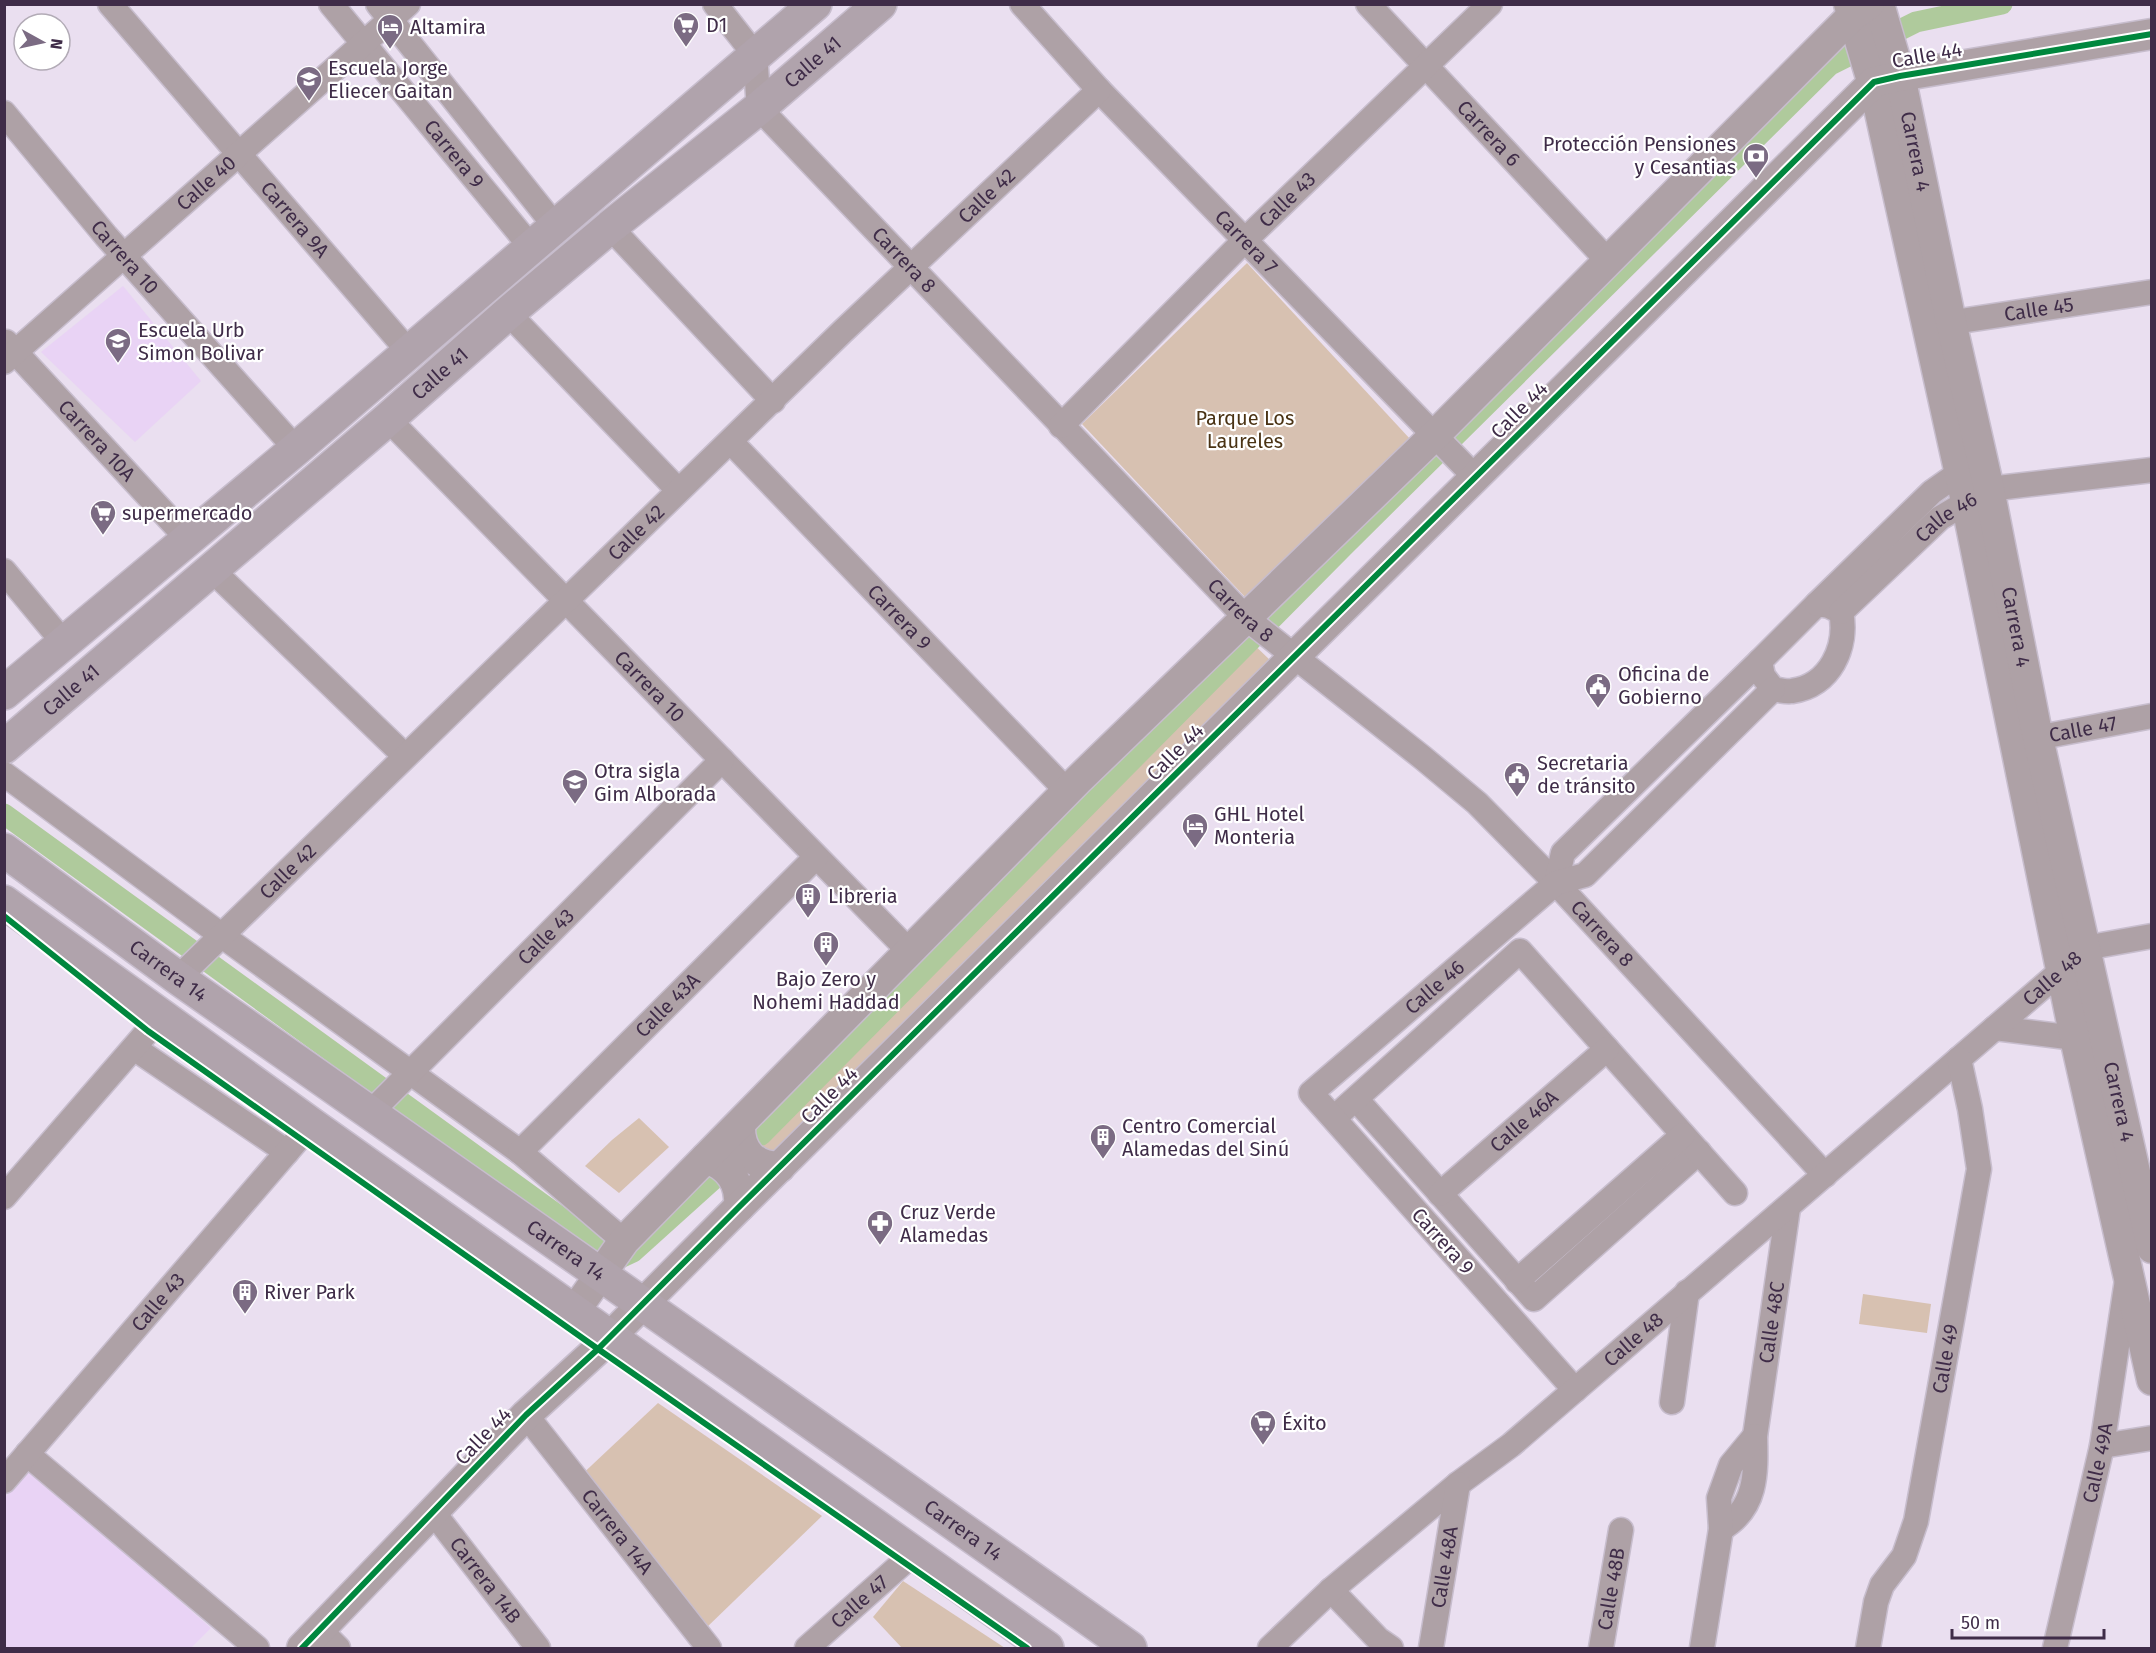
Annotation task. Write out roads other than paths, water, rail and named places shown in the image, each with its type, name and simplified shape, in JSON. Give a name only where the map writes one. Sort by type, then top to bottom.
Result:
[{"type":"main road","name":"Calle 41","points":[[4,693],[409,352],[815,4]]},
{"type":"main road","name":"Calle 41","points":[[4,747],[388,419],[508,313],[610,227],[759,108],[880,4]]},
{"type":"main road","name":"Carrera 14","points":[[4,850],[185,971],[375,1108],[613,1256],[644,1304],[1130,1648]]},
{"type":"main road","name":"Carrera 14","points":[[4,902],[311,1124],[1047,1648]]},
{"type":"street","name":"Carrera 9A","points":[[110,4],[409,352]]},
{"type":"street","name":"Carrera 9","points":[[331,4],[531,247]]},
{"type":"street","points":[[715,4],[755,55],[759,108]]},
{"type":"street","name":"Carrera 7","points":[[1022,4],[1099,90],[1469,472]]},
{"type":"street","name":"Carrera 6","points":[[1368,4],[1609,262]]},
{"type":"street","name":"Calle 43","points":[[1061,426],[1244,241],[1490,4]]},
{"type":"street","name":"Calle 40","points":[[8,351],[125,255],[364,44],[392,10]]},
{"type":"street","name":"Carrera 9","points":[[392,10],[555,226]]},
{"type":"street","points":[[574,1312],[613,1256],[706,1158],[1067,791],[1251,622],[1438,440],[1609,262],[1865,13]]},
{"type":"street","name":"Carrera 4","points":[[1865,13],[1884,71],[1977,495],[2026,740],[2085,948],[2145,1192],[2151,1248]]},
{"type":"street","name":"Calle 44","points":[[320,1642],[433,1512],[526,1415],[644,1304],[1469,472],[1884,71],[2151,34]]},
{"type":"street","name":"Calle 42","points":[[185,971],[678,490],[732,442],[910,267],[1099,90]]},
{"type":"street","name":"Carrera 8","points":[[759,108],[1251,622],[1468,795],[1556,883],[1825,1175]]},
{"type":"street","name":"Carrera 10","points":[[4,113],[106,236],[296,448]]},
{"type":"street","points":[[610,227],[773,400]]},
{"type":"street","name":"Calle 45","points":[[1939,324],[2151,292]]},
{"type":"street","points":[[508,313],[678,490]]},
{"type":"street","points":[[1939,324],[1959,473],[1977,495]]},
{"type":"street","name":"Carrera 10A","points":[[8,351],[188,539]]},
{"type":"street","name":"Carrera 10","points":[[388,419],[910,952]]},
{"type":"street","name":"Carrera 9","points":[[732,442],[1067,791]]},
{"type":"street","name":"Calle 46","points":[[1841,612],[1940,518],[1977,495],[2151,470]]},
{"type":"street","name":"Calle 46","points":[[1760,661],[1932,492],[1959,473]]},
{"type":"street","points":[[212,570],[405,756]]},
{"type":"street","points":[[4,571],[64,643]]},
{"type":"street","points":[[1760,661],[1763,676],[1773,689],[1790,692],[1820,679],[1833,663],[1843,642],[1843,625],[1841,612],[1829,606],[1817,604]]},
{"type":"street","points":[[1556,883],[1563,853],[1760,661]]},
{"type":"street","name":"Calle 46","points":[[1311,1093],[1556,883],[1585,875],[1773,689]]},
{"type":"street","name":"Calle 47","points":[[2026,740],[2151,716]]},
{"type":"street","points":[[2026,740],[2061,971],[2151,1380]]},
{"type":"street","name":"Calle 43","points":[[375,1108],[722,760]]},
{"type":"street","points":[[4,774],[215,940],[406,1077],[520,1152],[613,1256]]},
{"type":"street","name":"Calle 43A","points":[[520,1152],[816,856]]},
{"type":"street","name":"Calle 48","points":[[1270,1648],[1331,1590],[1458,1484],[1511,1445],[1687,1292],[1788,1208],[2085,948],[2151,936]]},
{"type":"street","points":[[1334,1118],[1520,951],[1735,1193]]},
{"type":"street","points":[[4,1197],[162,1015]]},
{"type":"street","name":"Calle 48","points":[[1995,1028],[2075,1038]]},
{"type":"street","points":[[134,1048],[287,1152]]},
{"type":"street","name":"Calle 46A","points":[[1440,1194],[1607,1049]]},
{"type":"street","name":"Calle 49","points":[[1868,1648],[1876,1602],[1882,1585],[1904,1556],[1916,1521],[1978,1169],[1970,1109],[1959,1059]]},
{"type":"street","name":"Carrera 9","points":[[1311,1093],[1575,1390]]},
{"type":"street","name":"Carrera 9","points":[[1356,1099],[1534,1299],[1691,1144]]},
{"type":"street","name":"Calle 43","points":[[4,1481],[311,1124]]},
{"type":"street","points":[[740,1125],[741,1144],[753,1160],[761,1165],[780,1167]]},
{"type":"street","points":[[1517,1281],[1691,1144]]},
{"type":"street","points":[[706,1158],[716,1162],[732,1176],[740,1196],[739,1207]]},
{"type":"street","points":[[2110,1200],[2145,1192]]},
{"type":"street","name":"Calle 48C","points":[[1702,1648],[1721,1529],[1719,1498],[1731,1465],[1755,1436],[1788,1208]]},
{"type":"street","name":"Calle 49A","points":[[2055,1648],[2102,1446],[2127,1275]]},
{"type":"street","points":[[1672,1402],[1687,1292]]},
{"type":"street","name":"Carrera 14A","points":[[526,1415],[709,1648]]},
{"type":"street","points":[[2102,1446],[2151,1438]]},
{"type":"street","points":[[27,1454],[257,1648]]},
{"type":"street","name":"Calle 48A","points":[[1431,1648],[1458,1484]]},
{"type":"street","name":"Carrera 14B","points":[[433,1512],[538,1648]]},
{"type":"street","name":"Calle 48B","points":[[1601,1648],[1621,1530]]},
{"type":"street","name":"Calle 47","points":[[807,1648],[913,1554]]},
{"type":"street","points":[[1331,1590],[1380,1645]]},
{"type":"waterway","points":[[761,1135],[1344,546],[1830,65],[1916,22],[2002,4]]},
{"type":"waterway","points":[[4,814],[618,1259],[633,1252],[714,1179]]},
{"type":"place","name":"D1","points":[[686,48]]},
{"type":"place","name":"Altamira","points":[[390,50]]},
{"type":"place","name":"Escuela Jorge Eliecer Gaitan","points":[[309,102]]},
{"type":"place","name":"Protección Pensiones y Cesantias","points":[[1756,179]]},
{"type":"place","name":"Escuela Urb Simon Bolivar","points":[[118,364]]},
{"type":"place","name":"supermercado","points":[[103,536]]},
{"type":"place","name":"Oficina de Gobierno","points":[[1598,709]]},
{"type":"place","name":"Secretaria de tránsito","points":[[1517,798]]},
{"type":"place","name":"Otra sigla Gim Alborada","points":[[575,805]]},
{"type":"place","name":"GHL Hotel Monteria","points":[[1195,849]]},
{"type":"place","name":"Libreria","points":[[808,919]]},
{"type":"place","name":"Bajo Zero y Nohemi Haddad","points":[[826,967]]},
{"type":"place","name":"Centro Comercial Alamedas del Sinú","points":[[1103,1160]]},
{"type":"place","name":"Cruz Verde Alamedas","points":[[880,1246]]},
{"type":"place","name":"River Park","points":[[245,1315]]},
{"type":"place","name":"Éxito","points":[[1263,1446]]},
{"type":"park label","name":"Parque Los Laureles","points":[[1245,430]]}]
